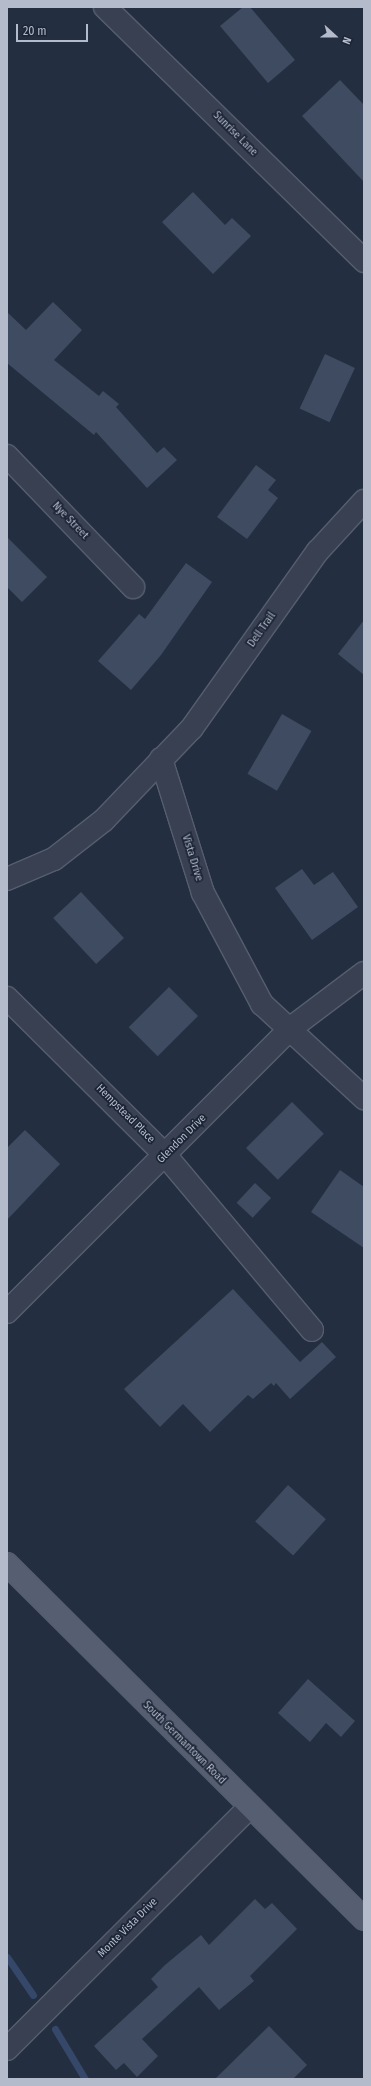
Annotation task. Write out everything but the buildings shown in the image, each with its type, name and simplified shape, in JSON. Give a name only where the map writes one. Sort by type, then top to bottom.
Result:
[{"type":"main road","name":"South Germantown Road","points":[[7,1564],[249,1808],[364,1919]]},
{"type":"street","name":"Sunrise Lane","points":[[105,7],[364,261]]},
{"type":"street","name":"Nye Street","points":[[7,456],[133,587]]},
{"type":"street","name":"Dell Trail","points":[[161,759],[192,728],[318,551],[364,501]]},
{"type":"street","points":[[7,879],[54,859],[104,820],[161,759]]},
{"type":"street","name":"Vista Drive","points":[[161,759],[202,893],[262,1004],[291,1028],[364,1098]]},
{"type":"street","name":"Glendon Drive","points":[[7,1312],[166,1156],[291,1028],[364,973]]},
{"type":"street","name":"Hempstead Place","points":[[7,998],[166,1156],[312,1330]]},
{"type":"street","name":"Monte Vista Drive","points":[[7,2048],[249,1808]]},
{"type":"waterway","points":[[7,1957],[33,1995]]},
{"type":"waterway","points":[[55,2029],[85,2079]]}]
